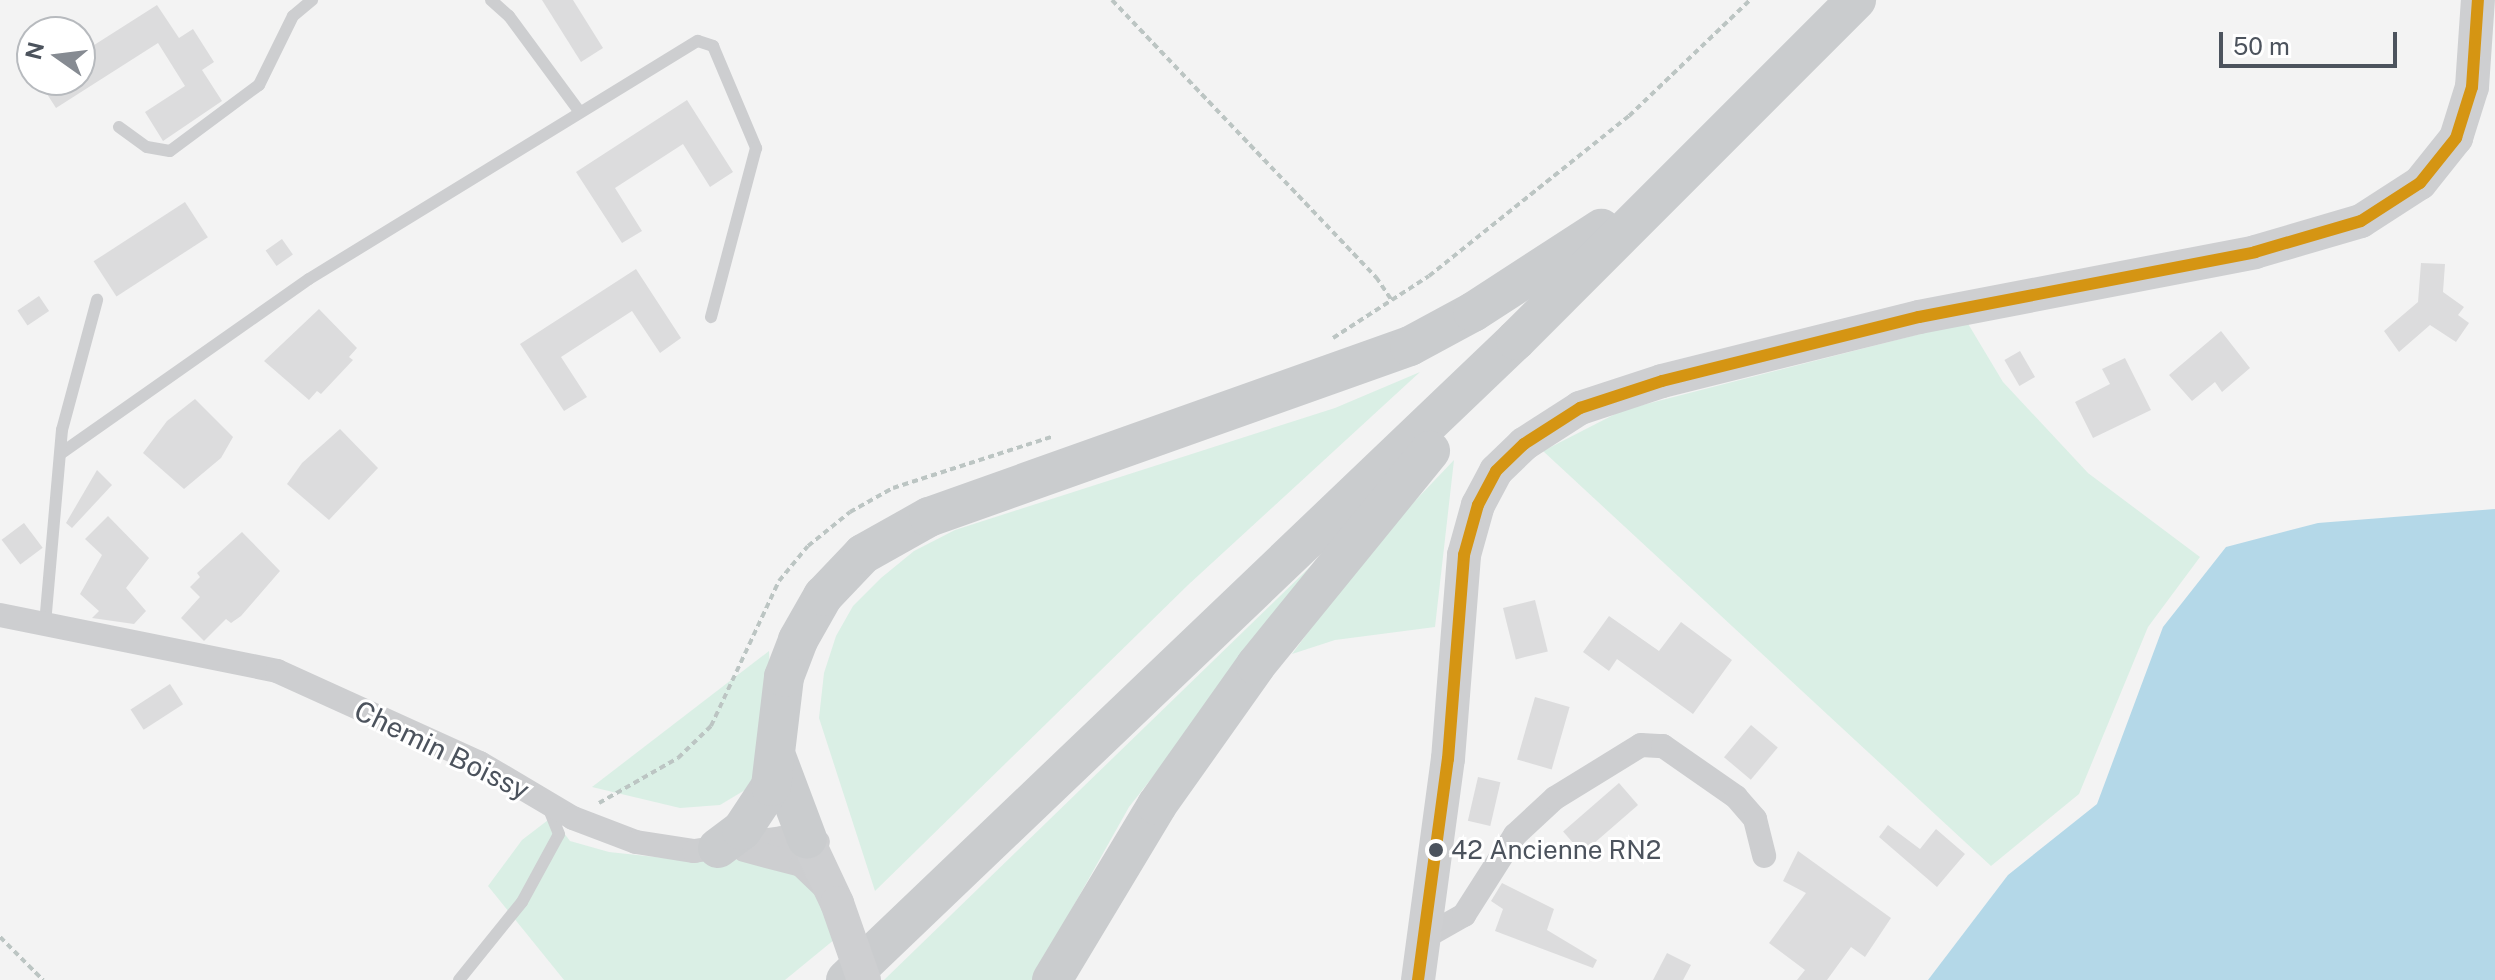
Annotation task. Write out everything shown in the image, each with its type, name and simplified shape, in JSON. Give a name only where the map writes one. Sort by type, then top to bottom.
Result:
[{"type":"main road","points":[[846,980],[1516,340],[1668,184],[1856,0]]},
{"type":"main road","points":[[1418,980],[1448,759],[1464,555],[1478,505],[1496,471],[1524,444],[1580,408],[1662,381],[1931,315],[2255,252],[2361,221],[2420,183],[2456,138],[2472,87],[2478,0]]},
{"type":"main road","points":[[718,848],[756,812],[771,786],[777,759],[781,690],[798,640],[823,596],[876,546],[929,517],[1410,346],[1485,305],[1668,184]]},
{"type":"main road","points":[[1052,980],[1157,805],[1256,665],[1516,340]]},
{"type":"main road","points":[[777,759],[807,839],[837,903],[864,980]]},
{"type":"street","name":"Chemin Boissy","points":[[0,615],[277,671],[480,763],[573,818],[636,842],[694,851],[807,839]]},
{"type":"street","points":[[1425,937],[1464,915],[1515,835],[1555,798],[1641,745],[1663,746],[1736,797],[1755,819],[1764,856]]},
{"type":"street","points":[[718,848],[753,851],[801,865],[837,903]]},
{"type":"lane","points":[[119,127],[147,147],[170,151],[259,85],[293,16],[312,0]]},
{"type":"lane","points":[[491,0],[509,16],[579,111]]},
{"type":"lane","points":[[60,454],[309,279],[690,42],[713,46],[756,148],[711,317]]},
{"type":"lane","points":[[45,624],[60,454],[97,300]]},
{"type":"lane","points":[[459,980],[522,902],[559,834],[546,802]]},
{"type":"path","points":[[1112,0],[1376,277],[1391,299],[1429,276],[1629,116],[1750,0]]},
{"type":"path","points":[[0,937],[43,980]]},
{"type":"green space","points":[[1967,322],[2003,382],[2088,473],[2200,557],[2148,627],[2079,794],[1991,866],[1543,451],[1623,410]]},
{"type":"green space","points":[[1420,372],[1188,585],[875,891],[819,718],[824,673],[836,636],[853,606],[881,578],[914,551],[955,530],[1335,408]]},
{"type":"green space","points":[[1454,460],[1435,627],[1335,640],[1292,654],[1371,547]]},
{"type":"green space","points":[[1344,534],[1129,807],[1032,980],[884,980]]},
{"type":"green space","points":[[769,651],[771,709],[755,775],[745,790],[720,805],[680,808],[592,787]]},
{"type":"green space","points":[[552,817],[570,841],[609,852],[674,859],[786,860],[846,930],[785,980],[564,980],[488,886],[522,840]]},
{"type":"water","points":[[2495,509],[2495,980],[1928,980],[2008,875],[2097,804],[2163,627],[2226,547],[2318,523]]},
{"type":"building","points":[[542,0],[573,0],[603,48],[581,62]]},
{"type":"building","points":[[157,5],[179,38],[193,29],[214,62],[202,70],[222,101],[163,141],[145,112],[185,86],[158,43],[96,83],[96,44]]},
{"type":"building","points":[[48,96],[75,96],[56,108]]},
{"type":"building","points":[[687,100],[733,172],[710,187],[683,144],[615,188],[642,231],[622,243],[576,172]]},
{"type":"building","points":[[185,202],[208,237],[116,297],[94,261]]},
{"type":"building","points":[[282,239],[293,255],[277,266],[266,250]]},
{"type":"building","points":[[2421,263],[2445,264],[2443,292],[2464,307],[2458,315],[2469,323],[2456,342],[2430,325],[2399,352],[2384,331],[2418,302]]},
{"type":"building","points":[[636,269],[681,338],[660,353],[632,311],[561,357],[587,397],[564,411],[520,344]]},
{"type":"building","points":[[39,296],[49,311],[28,325],[17,311]]},
{"type":"building","points":[[319,309],[357,348],[349,357],[353,360],[321,394],[317,391],[309,400],[264,361]]},
{"type":"building","points":[[2221,331],[2250,368],[2222,392],[2215,382],[2192,401],[2169,375]]},
{"type":"building","points":[[2020,351],[2035,377],[2019,386],[2004,360]]},
{"type":"building","points":[[2125,358],[2151,410],[2093,438],[2075,402],[2110,384],[2102,369]]},
{"type":"building","points":[[195,399],[233,437],[221,458],[184,489],[143,453],[167,421]]},
{"type":"building","points":[[340,429],[378,468],[329,520],[287,484],[302,463]]},
{"type":"building","points":[[97,470],[112,485],[72,528],[66,523]]},
{"type":"building","points":[[108,516],[149,558],[126,588],[146,611],[134,624],[92,618],[99,611],[80,594],[102,555],[85,539]]},
{"type":"building","points":[[24,523],[43,548],[20,565],[2,540]]},
{"type":"building","points":[[242,532],[280,571],[241,616],[231,623],[226,619],[204,641],[181,618],[200,597],[190,587],[200,577],[197,573]]},
{"type":"building","points":[[1535,600],[1548,651],[1516,659],[1503,608]]},
{"type":"building","points":[[1609,616],[1659,651],[1681,622],[1732,660],[1693,714],[1617,659],[1609,671],[1583,652]]},
{"type":"building","points":[[170,684],[183,704],[144,730],[131,710]]},
{"type":"building","points":[[1535,697],[1570,707],[1552,769],[1517,759]]},
{"type":"building","points":[[1751,725],[1778,747],[1751,780],[1724,757]]},
{"type":"building","points":[[1478,777],[1500,782],[1490,826],[1468,821]]},
{"type":"building","points":[[1619,783],[1638,805],[1582,853],[1563,832]]},
{"type":"building","points":[[1888,825],[1920,849],[1936,829],[1965,854],[1937,887],[1879,837]]},
{"type":"building","points":[[1798,851],[1891,918],[1865,957],[1851,947],[1827,980],[1797,980],[1805,970],[1769,943],[1806,893],[1783,881]]},
{"type":"building","points":[[1502,883],[1554,909],[1547,930],[1597,960],[1593,968],[1495,931],[1503,909],[1491,901]]},
{"type":"building","points":[[1667,953],[1691,965],[1683,980],[1653,980]]},
{"type":"transit line","points":[[1418,980],[1448,759],[1464,555],[1478,505],[1496,471],[1524,444],[1580,408],[1662,381],[1919,317],[2255,252],[2361,221],[2420,183],[2456,138],[2472,87],[2478,0]]},
{"type":"place","name":"42 Ancienne RN2","points":[[1436,850]]}]
